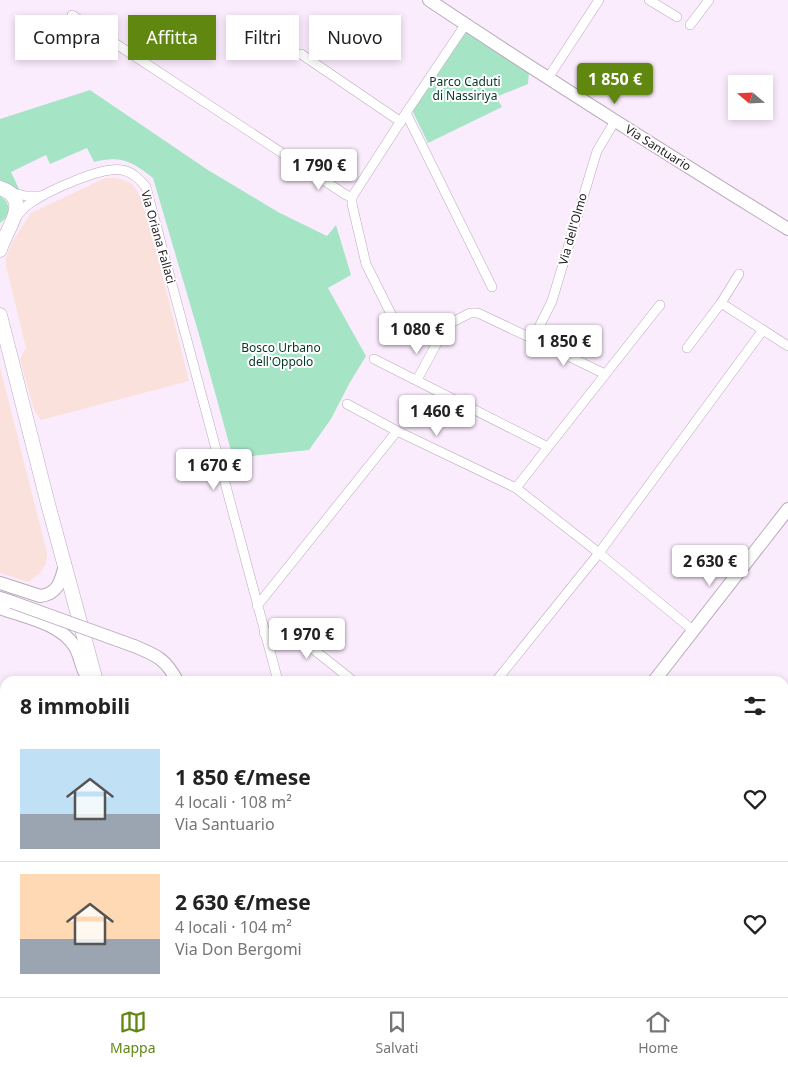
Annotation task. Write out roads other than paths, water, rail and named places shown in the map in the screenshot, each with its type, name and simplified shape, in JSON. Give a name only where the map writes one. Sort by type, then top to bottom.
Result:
[{"type":"main road","points":[[0,250],[17,208],[15,200],[2,188]]},
{"type":"main road","points":[[0,315],[95,676]]},
{"type":"street","name":"Via Santuario","points":[[429,0],[615,121],[788,229]]},
{"type":"street","points":[[548,78],[599,0]]},
{"type":"street","points":[[649,0],[677,17]]},
{"type":"street","points":[[690,25],[709,0]]},
{"type":"street","points":[[400,332],[366,264],[352,197],[465,25]]},
{"type":"street","points":[[118,45],[346,195],[352,197]]},
{"type":"street","points":[[301,54],[400,122]]},
{"type":"street","points":[[406,113],[492,287]]},
{"type":"street","name":"Via dell'Olmo","points":[[533,339],[555,292],[597,151],[615,121]]},
{"type":"street","name":"Via Oriana Fallaci","points":[[8,227],[20,211],[41,196],[101,171],[123,170],[139,178],[146,187],[277,676]]},
{"type":"street","name":"Via Oriana Fallaci","points":[[2,188],[15,194],[41,196]]},
{"type":"street","points":[[687,348],[721,303],[739,274]]},
{"type":"street","points":[[721,303],[788,346]]},
{"type":"street","points":[[516,488],[660,305]]},
{"type":"street","points":[[447,325],[470,313],[478,312],[605,374]]},
{"type":"street","points":[[500,676],[599,553],[764,330]]},
{"type":"street","points":[[418,380],[438,341]]},
{"type":"street","points":[[374,359],[548,447]]},
{"type":"street","points":[[347,404],[396,431],[516,488],[694,631]]},
{"type":"street","points":[[257,606],[396,431]]},
{"type":"street","points":[[658,676],[788,509]]},
{"type":"street","points":[[0,583],[40,596],[46,596],[57,588],[61,582],[65,564]]},
{"type":"street","points":[[0,598],[155,654],[170,667],[174,676]]},
{"type":"street","points":[[0,608],[62,632],[76,649],[86,676]]},
{"type":"street","points":[[264,632],[289,630],[347,676]]},
{"type":"park label","name":"Parco Caduti di Nassiriya","points":[[465,89]]},
{"type":"park label","name":"Bosco Urbano dell'Oppolo","points":[[281,355]]}]
